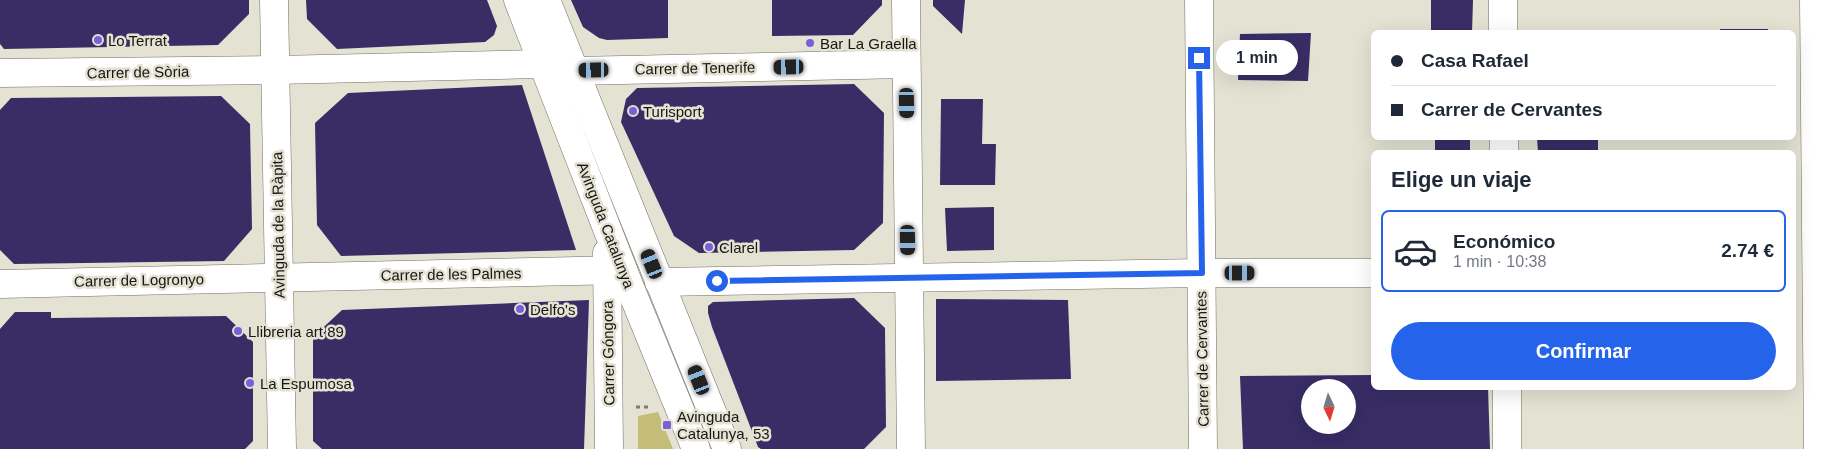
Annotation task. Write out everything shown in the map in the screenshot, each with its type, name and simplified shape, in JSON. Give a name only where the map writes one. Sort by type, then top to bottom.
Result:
[{"type":"street","name":"Avinguda de la Ràpita","points":[[274,0],[282,449]]},
{"type":"street","name":"Avinguda Catalunya","points":[[518,0],[606,227]]},
{"type":"street","points":[[546,0],[727,449]]},
{"type":"street","points":[[906,0],[911,449]]},
{"type":"street","name":"Carrer de Cervantes","points":[[1199,0],[1204,449]]},
{"type":"street","points":[[1503,0],[1503,30]]},
{"type":"street","points":[[1814,0],[1812,269],[1818,449]]},
{"type":"street","points":[[276,70],[544,64]]},
{"type":"street","name":"Carrer de Tenerife","points":[[574,71],[906,64]]},
{"type":"street","name":"Carrer de Sòria","points":[[0,73],[276,70]]},
{"type":"street","name":"Carrer Góngora","points":[[606,227],[615,270],[609,449]]},
{"type":"street","name":"Avinguda Catalunya","points":[[615,270],[678,405],[696,449]]},
{"type":"street","name":"Carrer de les Palmes","points":[[279,277],[615,270]]},
{"type":"street","points":[[659,282],[1202,273],[1371,273]]},
{"type":"street","name":"Carrer de Logronyo","points":[[0,284],[279,277]]},
{"type":"street","points":[[1506,390],[1507,449]]},
{"type":"path","points":[[609,409],[678,405]]},
{"type":"shaded area","points":[[658,412],[673,449],[638,449],[638,416]]},
{"type":"building","points":[[0,0],[249,0],[249,14],[218,45],[4,49],[0,44]]},
{"type":"building","points":[[306,0],[487,0],[497,26],[494,35],[485,42],[337,49],[307,19]]},
{"type":"building","points":[[571,0],[668,0],[668,38],[607,40],[599,38],[583,27]]},
{"type":"building","points":[[772,0],[882,0],[882,5],[853,35],[772,36]]},
{"type":"building","points":[[933,0],[965,0],[962,34],[933,6]]},
{"type":"building","points":[[1431,0],[1473,0],[1472,30],[1431,30]]},
{"type":"building","points":[[1720,29],[1768,29],[1768,30]]},
{"type":"building","points":[[1311,33],[1308,81],[1238,80],[1240,34]]},
{"type":"building","points":[[854,84],[884,113],[883,223],[854,250],[699,253],[674,236],[621,122],[626,99],[637,88]]},
{"type":"building","points":[[522,85],[576,250],[341,256],[317,225],[315,123],[348,93]]},
{"type":"building","points":[[221,96],[250,124],[252,229],[224,261],[14,264],[0,250],[0,110],[11,98]]},
{"type":"building","points":[[941,99],[983,99],[982,144],[996,144],[995,185],[940,185]]},
{"type":"building","points":[[1435,140],[1470,140],[1470,150],[1435,150]]},
{"type":"building","points":[[1537,140],[1598,140],[1598,150],[1538,150]]},
{"type":"building","points":[[994,207],[994,250],[947,251],[945,208]]},
{"type":"building","points":[[854,298],[885,328],[886,427],[864,449],[761,449],[758,447],[712,327],[708,306],[713,302]]},
{"type":"building","points":[[936,299],[1068,300],[1071,379],[936,381]]},
{"type":"building","points":[[589,300],[584,449],[322,449],[313,441],[313,337],[342,310]]},
{"type":"building","points":[[15,312],[51,312],[51,318],[226,316],[253,342],[253,441],[245,449],[0,449],[0,329]]},
{"type":"building","points":[[1371,375],[1371,390],[1488,390],[1490,449],[1243,449],[1240,376]]},
{"type":"place","name":"Lo Terrat","points":[[98,40]]},
{"type":"place","name":"Bar La Graella","points":[[810,43]]},
{"type":"place","name":"Turisport","points":[[633,111]]},
{"type":"place","name":"Clarel","points":[[709,247]]},
{"type":"place","name":"Delfo's","points":[[520,309]]},
{"type":"place","name":"Llibreria art 89","points":[[238,331]]},
{"type":"place","name":"La Espumosa","points":[[250,383]]},
{"type":"place","name":"Avinguda Catalunya, 53","points":[[667,425]]},
{"type":"route","points":[[717,281],[1202,273],[1199,58]]}]
